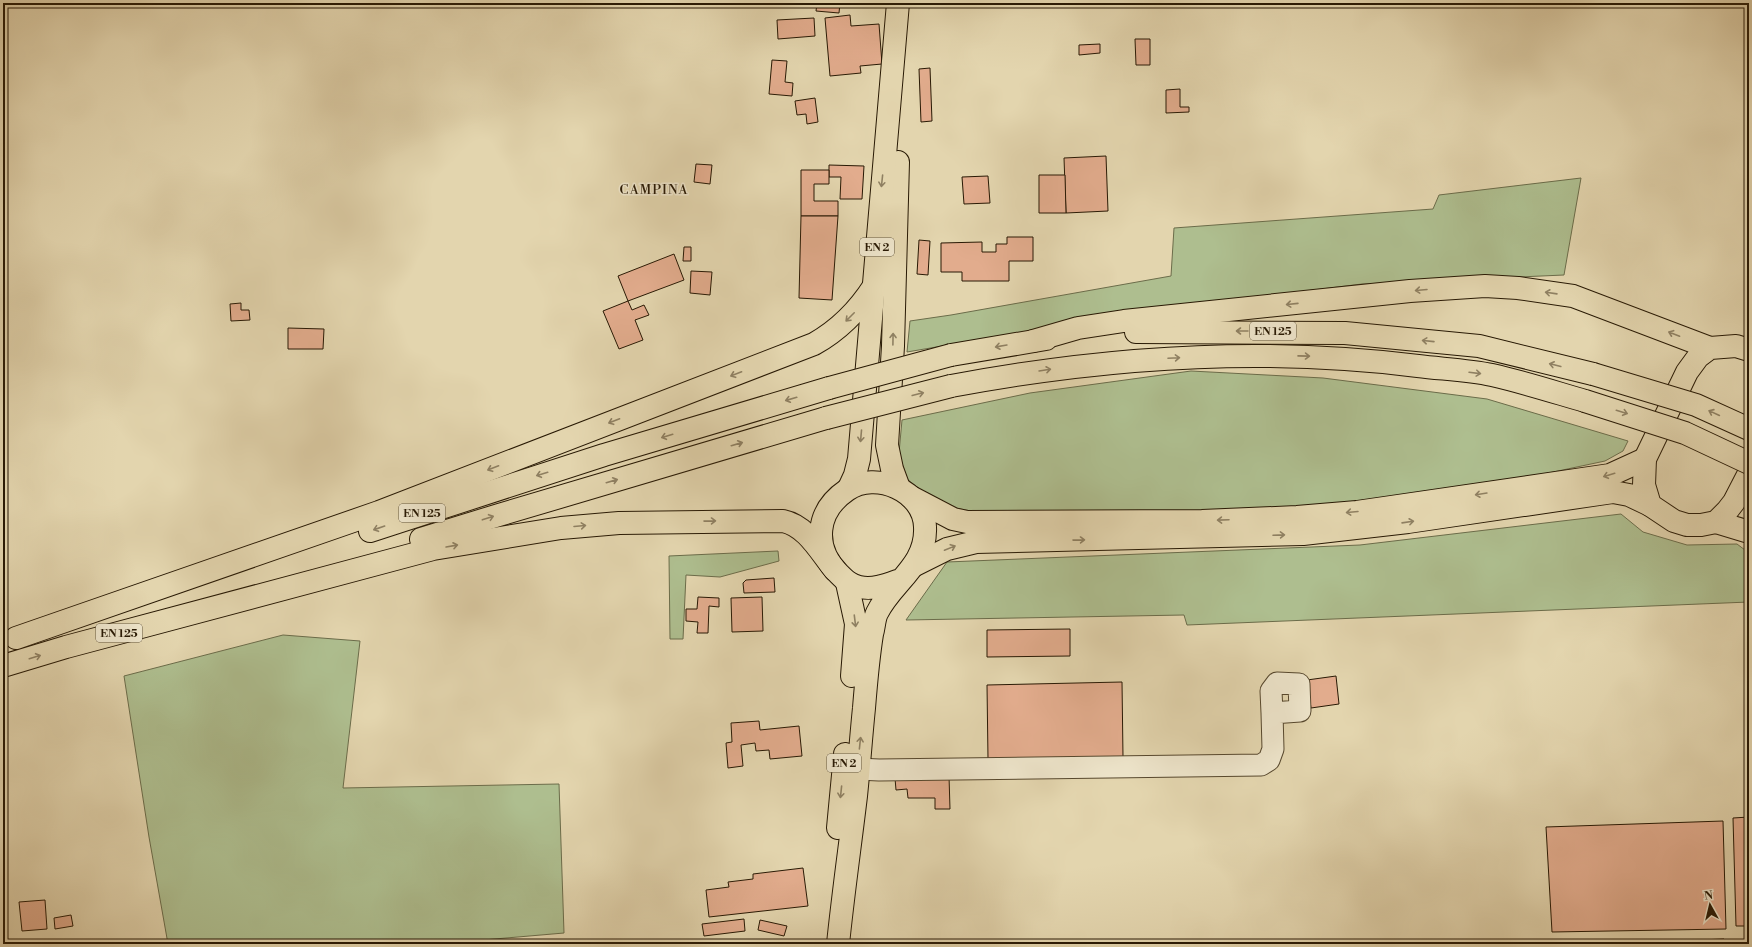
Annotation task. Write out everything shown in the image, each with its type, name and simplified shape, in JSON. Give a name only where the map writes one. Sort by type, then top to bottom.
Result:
[{"type":"main road","name":"EN 2","points":[[832,944],[839,811],[856,624],[841,576],[826,557],[821,543],[821,527],[826,512],[830,506],[848,488],[855,475],[859,459],[898,3]]},
{"type":"main road","name":"EN 2","points":[[838,944],[869,656],[876,614],[907,572],[925,540],[925,524],[920,509],[905,492],[892,469],[887,445],[893,346],[895,224],[904,3]]},
{"type":"main road","points":[[10,640],[379,512],[814,344],[830,335],[854,314],[874,286]]},
{"type":"main road","points":[[1033,341],[1078,328],[1124,321],[1431,290],[1485,286],[1518,288],[1573,296],[1710,348],[1736,346],[1749,350]]},
{"type":"main road","name":"EN 125","points":[[10,640],[313,550],[461,500],[597,457],[829,388],[951,355],[1033,341],[1086,334],[1209,331],[1345,332],[1479,346],[1593,374],[1696,405],[1749,430]]},
{"type":"main road","points":[[1650,505],[1644,485],[1645,459],[1687,372],[1698,357],[1710,348]]},
{"type":"main road","name":"EN 125","points":[[3,666],[66,647],[171,620],[498,515],[826,418],[951,386],[1050,369],[1126,360],[1320,356],[1389,362],[1490,375],[1585,401],[1685,433],[1749,463]]},
{"type":"main road","points":[[848,488],[876,482],[888,484],[953,519],[967,522],[1202,521],[1297,517],[1357,512],[1610,475],[1645,459]]},
{"type":"main road","points":[[1716,522],[1734,502],[1749,473]]},
{"type":"main road","points":[[171,620],[432,549],[560,528],[619,523],[758,520],[793,523],[802,530],[841,576],[858,587],[869,588],[881,587],[947,549],[976,542],[1303,534],[1408,522],[1613,492],[1629,495],[1650,505],[1674,521],[1687,525],[1701,525],[1716,522],[1749,532]]},
{"type":"street","points":[[858,769],[1262,765],[1269,760],[1273,749],[1272,713]]},
{"type":"green space","points":[[1581,178],[1564,275],[1362,284],[1159,309],[907,352],[910,321],[1171,276],[1174,228],[1433,209],[1439,195]]},
{"type":"green space","points":[[1191,371],[1323,378],[1487,399],[1628,441],[1623,451],[1605,461],[1525,478],[1276,512],[976,512],[940,505],[907,479],[899,453],[902,420],[1030,393]]},
{"type":"green space","points":[[1621,514],[1643,532],[1687,545],[1737,544],[1749,553],[1749,602],[1187,625],[1184,615],[906,620],[947,562],[1360,545]]},
{"type":"green space","points":[[778,551],[779,561],[720,577],[686,575],[683,639],[670,639],[669,556]]},
{"type":"green space","points":[[283,635],[360,641],[343,788],[559,784],[564,933],[437,944],[168,944],[149,837],[124,676]]},
{"type":"building","points":[[817,3],[840,3],[839,13],[816,11]]},
{"type":"building","points":[[850,15],[851,26],[879,24],[882,64],[860,66],[861,73],[830,76],[825,18]]},
{"type":"building","points":[[814,18],[815,36],[778,39],[777,20]]},
{"type":"building","points":[[1135,39],[1150,39],[1150,65],[1136,65]]},
{"type":"building","points":[[1100,44],[1100,53],[1079,55],[1079,45]]},
{"type":"building","points":[[772,60],[787,61],[785,82],[793,83],[792,96],[769,94]]},
{"type":"building","points":[[930,68],[932,121],[921,122],[919,69]]},
{"type":"building","points":[[1180,89],[1180,107],[1189,107],[1189,112],[1166,113],[1166,90]]},
{"type":"building","points":[[815,98],[818,122],[807,124],[806,114],[797,115],[795,101]]},
{"type":"building","points":[[1106,156],[1108,211],[1066,213],[1064,158]]},
{"type":"building","points":[[696,164],[712,165],[710,184],[694,182]]},
{"type":"building","points":[[829,165],[864,166],[862,199],[840,199],[841,177],[829,177]]},
{"type":"building","points":[[801,170],[829,170],[829,184],[814,184],[814,201],[838,201],[838,216],[801,216]]},
{"type":"building","points":[[1039,175],[1065,175],[1066,213],[1039,213]]},
{"type":"building","points":[[988,176],[990,203],[964,204],[962,177]]},
{"type":"building","points":[[801,216],[838,216],[832,300],[799,298]]},
{"type":"building","points":[[1007,237],[1033,237],[1033,261],[1009,261],[1009,281],[962,281],[962,272],[941,272],[941,243],[982,242],[982,252],[996,252],[996,244],[1007,244]]},
{"type":"building","points":[[919,240],[930,241],[928,275],[917,274]]},
{"type":"building","points":[[684,247],[691,247],[691,261],[683,261]]},
{"type":"building","points":[[674,254],[684,280],[628,301],[618,276]]},
{"type":"building","points":[[691,271],[712,272],[710,295],[690,293]]},
{"type":"building","points":[[628,301],[632,310],[644,305],[649,315],[635,320],[643,340],[619,349],[603,311]]},
{"type":"building","points":[[241,303],[241,310],[249,310],[250,320],[231,321],[230,304]]},
{"type":"building","points":[[288,328],[324,329],[323,349],[288,349]]},
{"type":"building","points":[[774,578],[775,592],[744,593],[743,583],[746,580]]},
{"type":"building","points":[[698,597],[719,598],[719,607],[709,606],[708,633],[697,633],[698,622],[686,621],[686,609],[697,609]]},
{"type":"building","points":[[762,597],[763,631],[732,632],[731,598]]},
{"type":"building","points":[[1070,629],[1070,656],[987,657],[987,630]]},
{"type":"building","points":[[1336,676],[1339,704],[1311,708],[1307,680]]},
{"type":"building","points":[[1122,682],[1123,757],[988,759],[987,685]]},
{"type":"building","points":[[759,721],[760,730],[799,726],[802,756],[770,759],[769,750],[756,751],[755,743],[741,745],[743,766],[728,768],[726,743],[732,742],[731,723]]},
{"type":"building","points":[[949,776],[950,809],[935,809],[935,798],[908,798],[907,789],[896,790],[895,778]]},
{"type":"building","points":[[1749,817],[1749,926],[1736,926],[1733,818]]},
{"type":"building","points":[[1723,821],[1726,929],[1552,932],[1546,827]]},
{"type":"building","points":[[803,868],[808,906],[709,917],[706,890],[729,887],[728,882],[753,879],[753,874]]},
{"type":"building","points":[[45,900],[47,929],[22,931],[19,902]]},
{"type":"building","points":[[71,915],[73,926],[55,929],[54,918]]},
{"type":"building","points":[[744,919],[745,931],[704,936],[702,924]]},
{"type":"building","points":[[760,920],[787,926],[784,936],[758,930]]},
{"type":"building","points":[[1724,939],[1724,944],[1625,944],[1625,943]]},
{"type":"district","name":"CAMPINA","points":[[654,189]]}]
